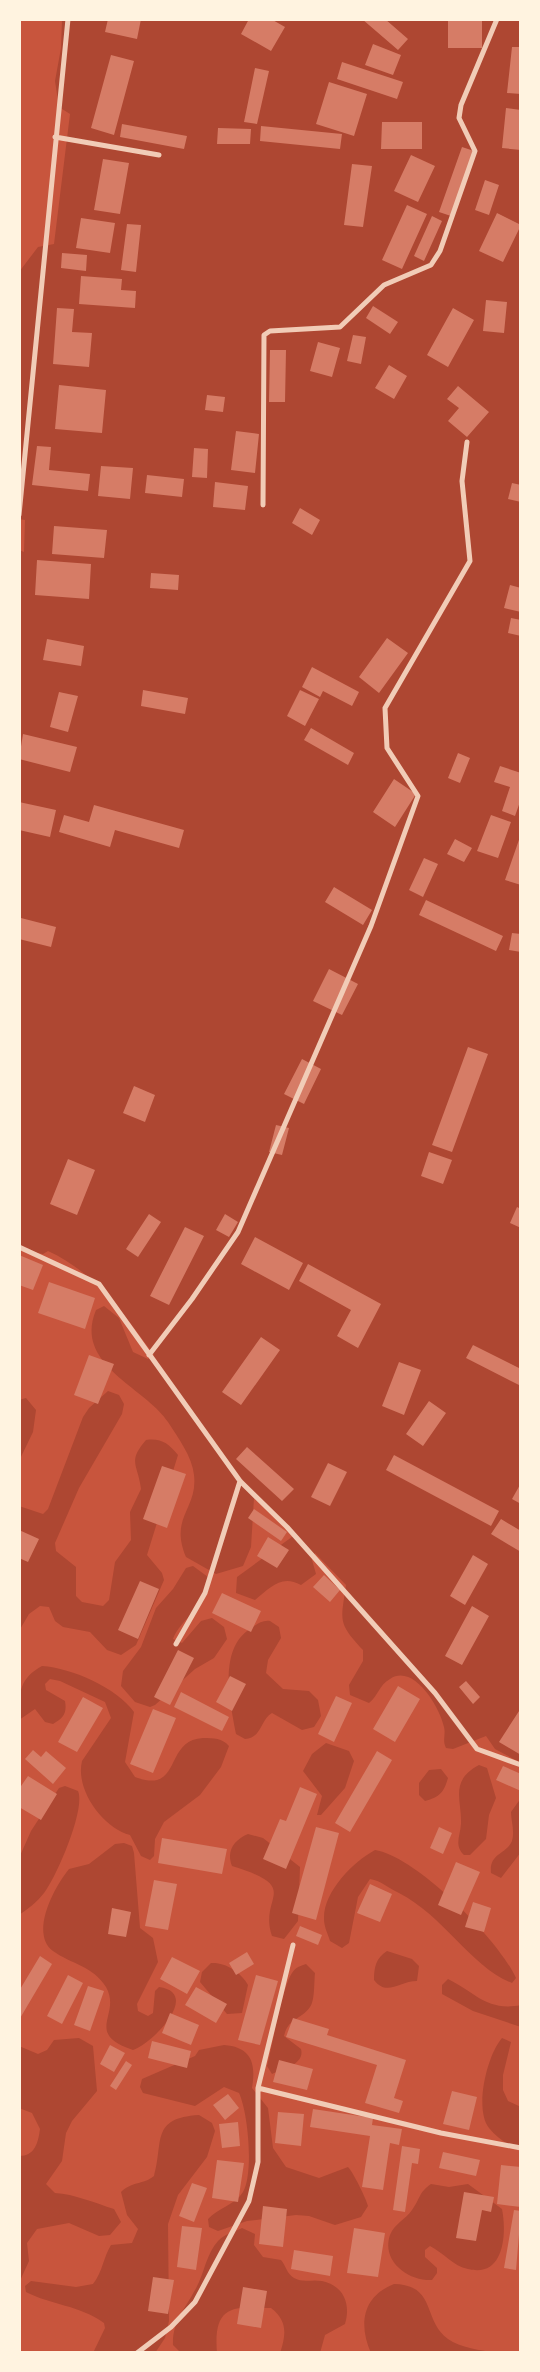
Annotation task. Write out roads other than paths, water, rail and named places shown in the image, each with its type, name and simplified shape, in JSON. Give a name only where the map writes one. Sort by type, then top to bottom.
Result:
[{"type":"lane","points":[[19,515],[68,19]]},
{"type":"lane","points":[[263,505],[264,335],[270,331],[340,327],[384,285],[431,265],[440,251],[472,167],[475,151],[459,118],[461,105],[496,19]]},
{"type":"lane","points":[[55,137],[159,155]]},
{"type":"lane","points":[[149,1355],[192,1300],[238,1232],[371,926],[418,796],[387,748],[386,708],[470,561],[462,481],[467,442]]},
{"type":"lane","points":[[19,1247],[99,1284],[240,1480],[286,1527],[435,1693],[477,1749],[521,1766]]},
{"type":"lane","points":[[176,1644],[205,1593],[240,1480]]},
{"type":"lane","points":[[137,2353],[171,2327],[195,2302],[249,2202],[258,2162],[258,2088],[293,1945]]},
{"type":"lane","points":[[258,2088],[453,2136],[521,2148]]}]
